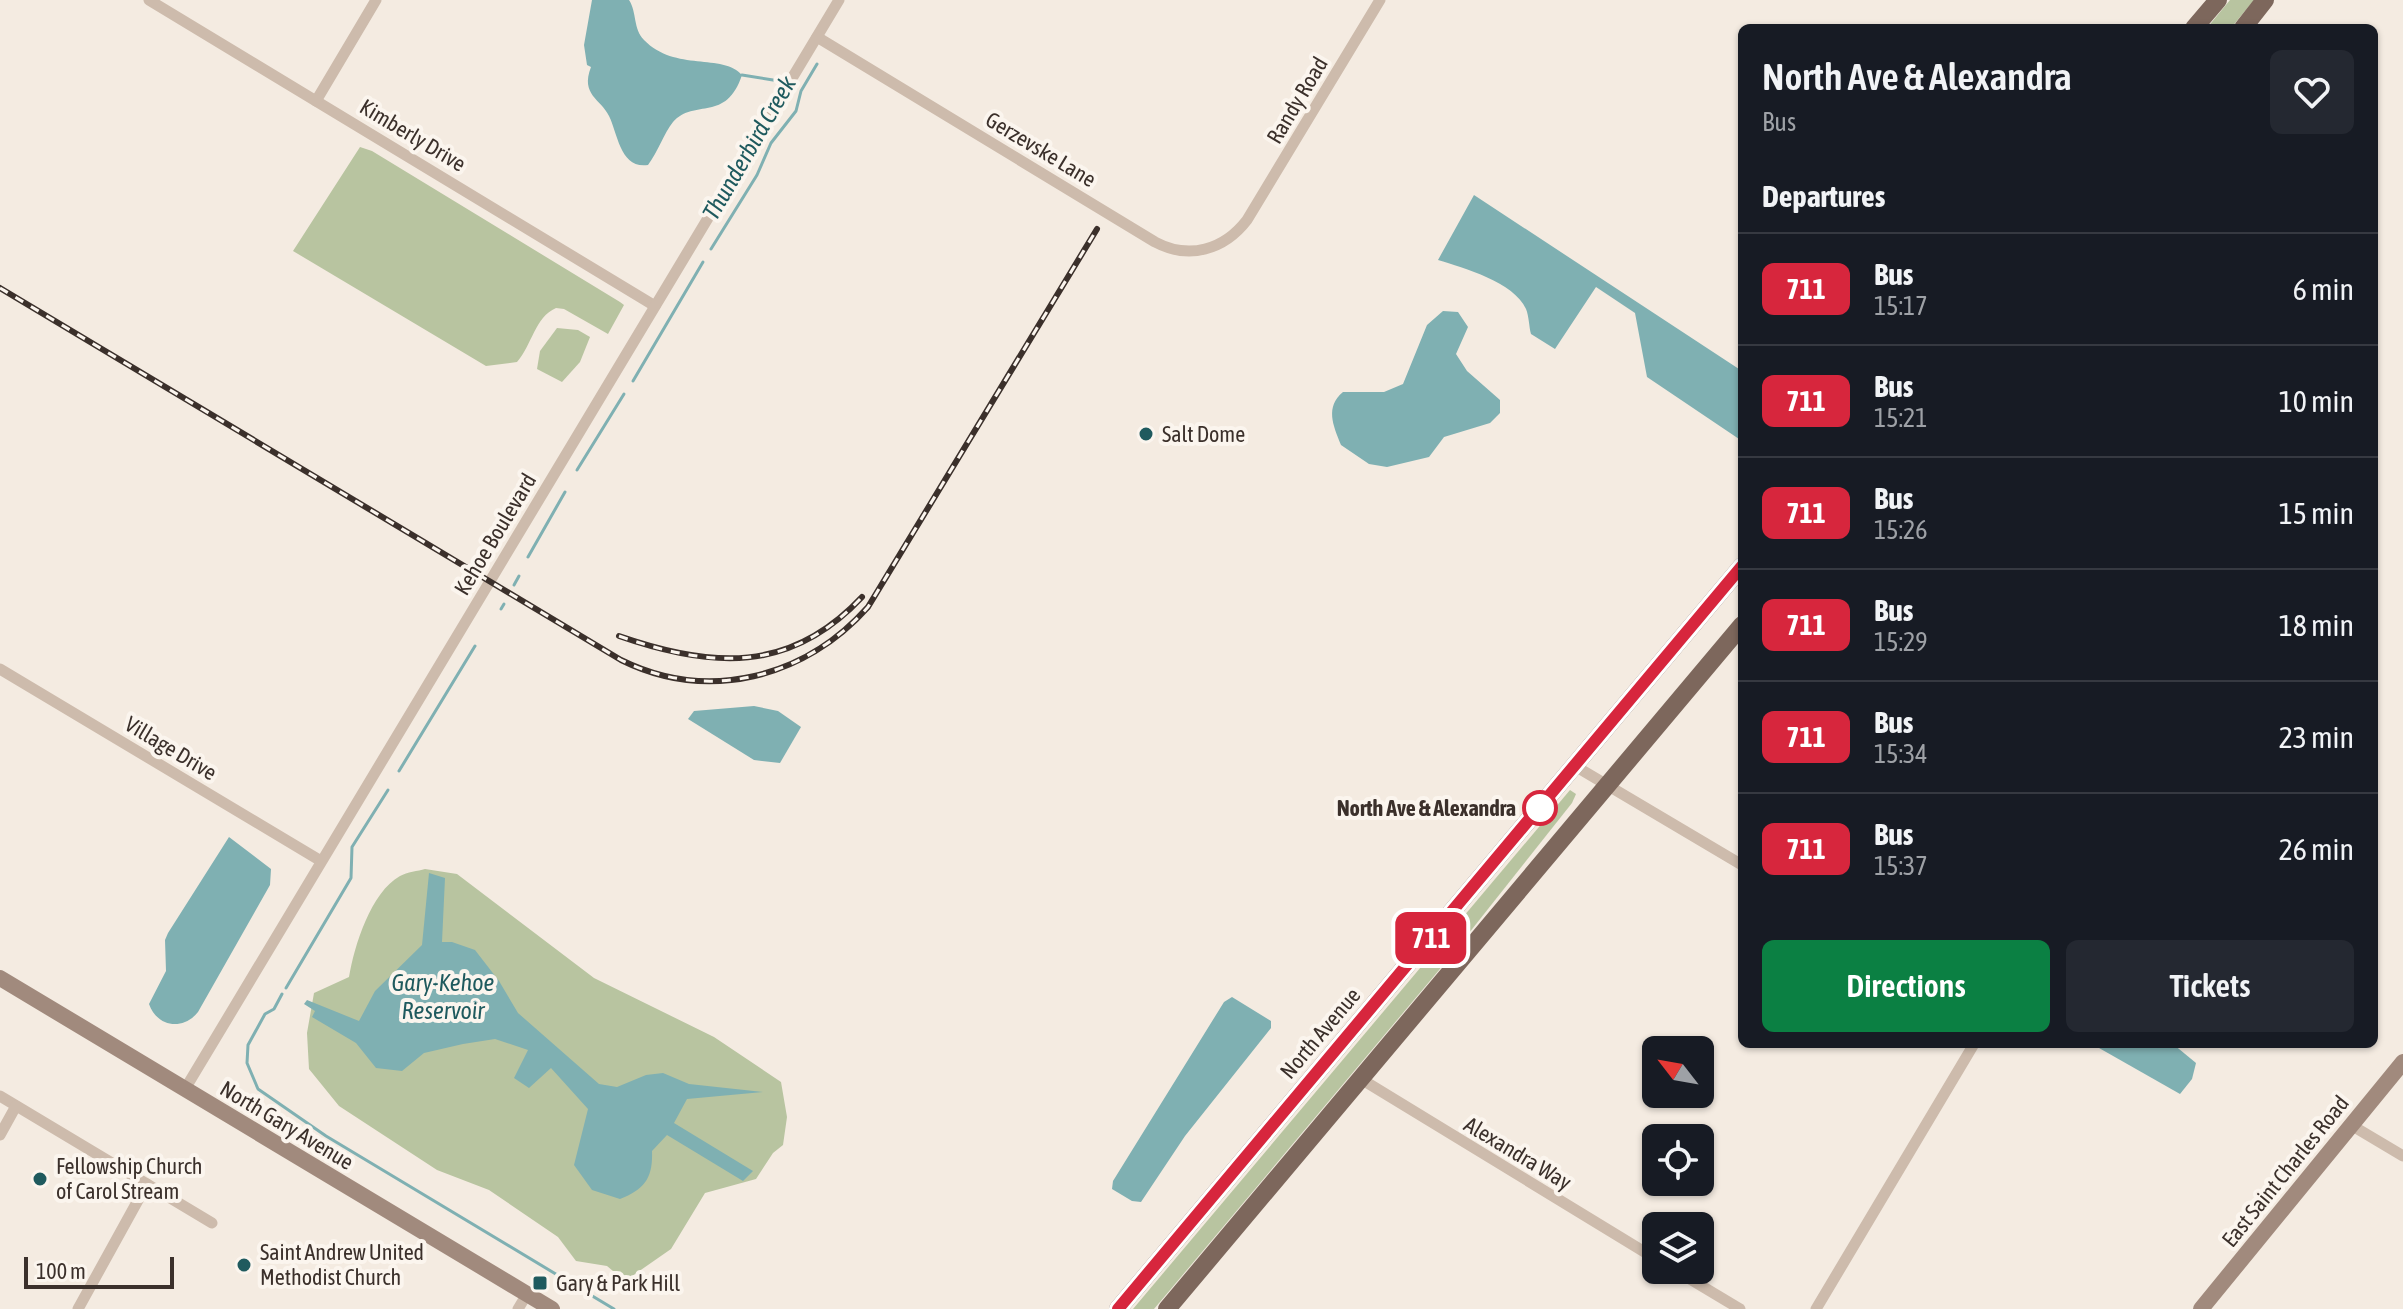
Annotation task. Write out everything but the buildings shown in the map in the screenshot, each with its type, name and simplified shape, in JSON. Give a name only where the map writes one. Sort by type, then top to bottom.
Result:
[{"type":"main road","points":[[2197,24],[2218,0]]},
{"type":"main road","points":[[2246,24],[2265,0]]},
{"type":"main road","name":"North Avenue","points":[[1118,1309],[1738,571]]},
{"type":"main road","points":[[1167,1309],[1738,630]]},
{"type":"street","name":"Kimberly Drive","points":[[149,0],[655,306]]},
{"type":"street","points":[[316,101],[376,0]]},
{"type":"street","name":"Kehoe Boulevard","points":[[185,1089],[839,0]]},
{"type":"street","name":"Randy Road","points":[[1247,220],[1380,0]]},
{"type":"street","name":"Gerzevske Lane","points":[[817,37],[1165,247],[1197,253],[1228,239],[1247,220]]},
{"type":"street","name":"Village Drive","points":[[0,669],[321,861]]},
{"type":"street","points":[[1575,766],[1738,863]]},
{"type":"street","name":"North Gary Avenue","points":[[0,978],[552,1309]]},
{"type":"street","points":[[1816,1309],[1972,1048]]},
{"type":"street","name":"East Saint Charles Road","points":[[2201,1309],[2403,1062]]},
{"type":"street","name":"Alexandra Way","points":[[1361,1079],[1642,1250]]},
{"type":"street","points":[[0,1096],[212,1223]]},
{"type":"street","points":[[0,1135],[16,1106]]},
{"type":"street","points":[[2351,1125],[2403,1156]]},
{"type":"street","points":[[78,1309],[147,1184]]},
{"type":"street","points":[[1698,1284],[1740,1309]]},
{"type":"street","points":[[518,1309],[527,1294]]},
{"type":"green space","points":[[2230,0],[2254,0],[2234,24],[2210,24]]},
{"type":"green space","points":[[360,147],[372,151],[624,305],[608,334],[564,309],[556,308],[543,318],[517,362],[486,366],[293,251]]},
{"type":"green space","points":[[557,328],[578,330],[590,337],[580,362],[562,382],[537,369],[540,351]]},
{"type":"green space","points":[[1570,790],[1576,794],[1572,803],[1450,957],[1154,1309],[1133,1309]]},
{"type":"green space","points":[[425,869],[457,874],[594,978],[714,1037],[781,1082],[787,1117],[783,1145],[773,1153],[756,1179],[705,1193],[671,1249],[625,1281],[607,1266],[576,1261],[558,1237],[489,1190],[437,1170],[339,1106],[309,1069],[307,1033],[314,993],[349,977],[355,950],[380,894],[403,875]]},
{"type":"water","points":[[592,0],[629,0],[641,36],[656,50],[670,56],[734,68],[742,75],[728,99],[710,108],[691,111],[673,122],[648,165],[631,162],[626,156],[609,116],[590,90],[588,76],[591,67],[587,65],[584,45]]},
{"type":"water","points":[[1474,195],[1738,368],[1738,438],[1647,377],[1635,313],[1596,287],[1555,349],[1531,334],[1526,309],[1511,291],[1487,277],[1438,260]]},
{"type":"water","points":[[1443,311],[1458,312],[1468,327],[1456,354],[1467,371],[1500,400],[1500,413],[1490,423],[1444,437],[1429,457],[1387,467],[1369,464],[1341,445],[1333,423],[1334,404],[1343,392],[1384,392],[1403,384],[1427,325]]},
{"type":"water","points":[[754,706],[778,711],[801,727],[780,763],[754,760],[688,719],[694,711]]},
{"type":"water","points":[[229,837],[271,869],[270,885],[198,1012],[185,1022],[164,1022],[149,1004],[166,971],[165,940]]},
{"type":"water","name":"Gary-Kehoe Reservoir","points":[[429,873],[445,878],[442,942],[475,950],[518,1013],[599,1084],[617,1087],[646,1075],[663,1073],[689,1084],[763,1092],[687,1099],[674,1123],[753,1171],[743,1181],[667,1135],[652,1151],[649,1175],[636,1191],[620,1199],[592,1190],[574,1165],[588,1109],[551,1068],[529,1088],[514,1078],[528,1050],[495,1039],[424,1053],[402,1071],[376,1068],[356,1043],[312,1017],[315,1011],[304,1004],[307,1000],[359,1021],[375,991],[422,945]]},
{"type":"water","points":[[1232,997],[1271,1021],[1271,1028],[1185,1136],[1141,1202],[1132,1201],[1112,1189],[1113,1181],[1224,1002]]},
{"type":"water","points":[[2099,1048],[2178,1048],[2196,1063],[2192,1079],[2180,1094]]},
{"type":"waterway","name":"Thunderbird Creek","points":[[711,249],[757,175],[771,143],[796,111],[801,91],[817,64]]},
{"type":"waterway","points":[[742,75],[773,80]]},
{"type":"waterway","name":"Thunderbird Creek","points":[[633,381],[703,262]]},
{"type":"waterway","name":"Thunderbird Creek","points":[[577,470],[624,394]]},
{"type":"waterway","name":"Thunderbird Creek","points":[[528,557],[565,492]]},
{"type":"waterway","name":"Thunderbird Creek","points":[[514,585],[519,576]]},
{"type":"waterway","name":"Thunderbird Creek","points":[[501,609],[504,604]]},
{"type":"waterway","name":"Thunderbird Creek","points":[[399,771],[475,646]]},
{"type":"waterway","name":"Thunderbird Creek","points":[[286,988],[351,878],[352,847],[388,790]]},
{"type":"waterway","points":[[282,994],[274,1009],[265,1014],[248,1045],[247,1063],[258,1089],[326,1136],[614,1309]]},
{"type":"railway","points":[[0,288],[621,660],[654,673],[687,680],[721,681],[754,676],[785,666],[815,651],[843,631],[868,607],[1097,229]]},
{"type":"railway","points":[[619,636],[686,654],[717,658],[748,657],[778,652],[807,640],[835,622],[862,597]]},
{"type":"bus line","name":"711","points":[[1118,1309],[1738,571]]},
{"type":"place","name":"Salt Dome","points":[[1146,434]]},
{"type":"place","name":"North Ave & Alexandra","points":[[1540,808]]},
{"type":"place","name":"Fellowship Church of Carol Stream","points":[[40,1179]]},
{"type":"place","name":"Saint Andrew United Methodist Church","points":[[244,1265]]},
{"type":"place","name":"Gary & Park Hill","points":[[540,1283]]}]
